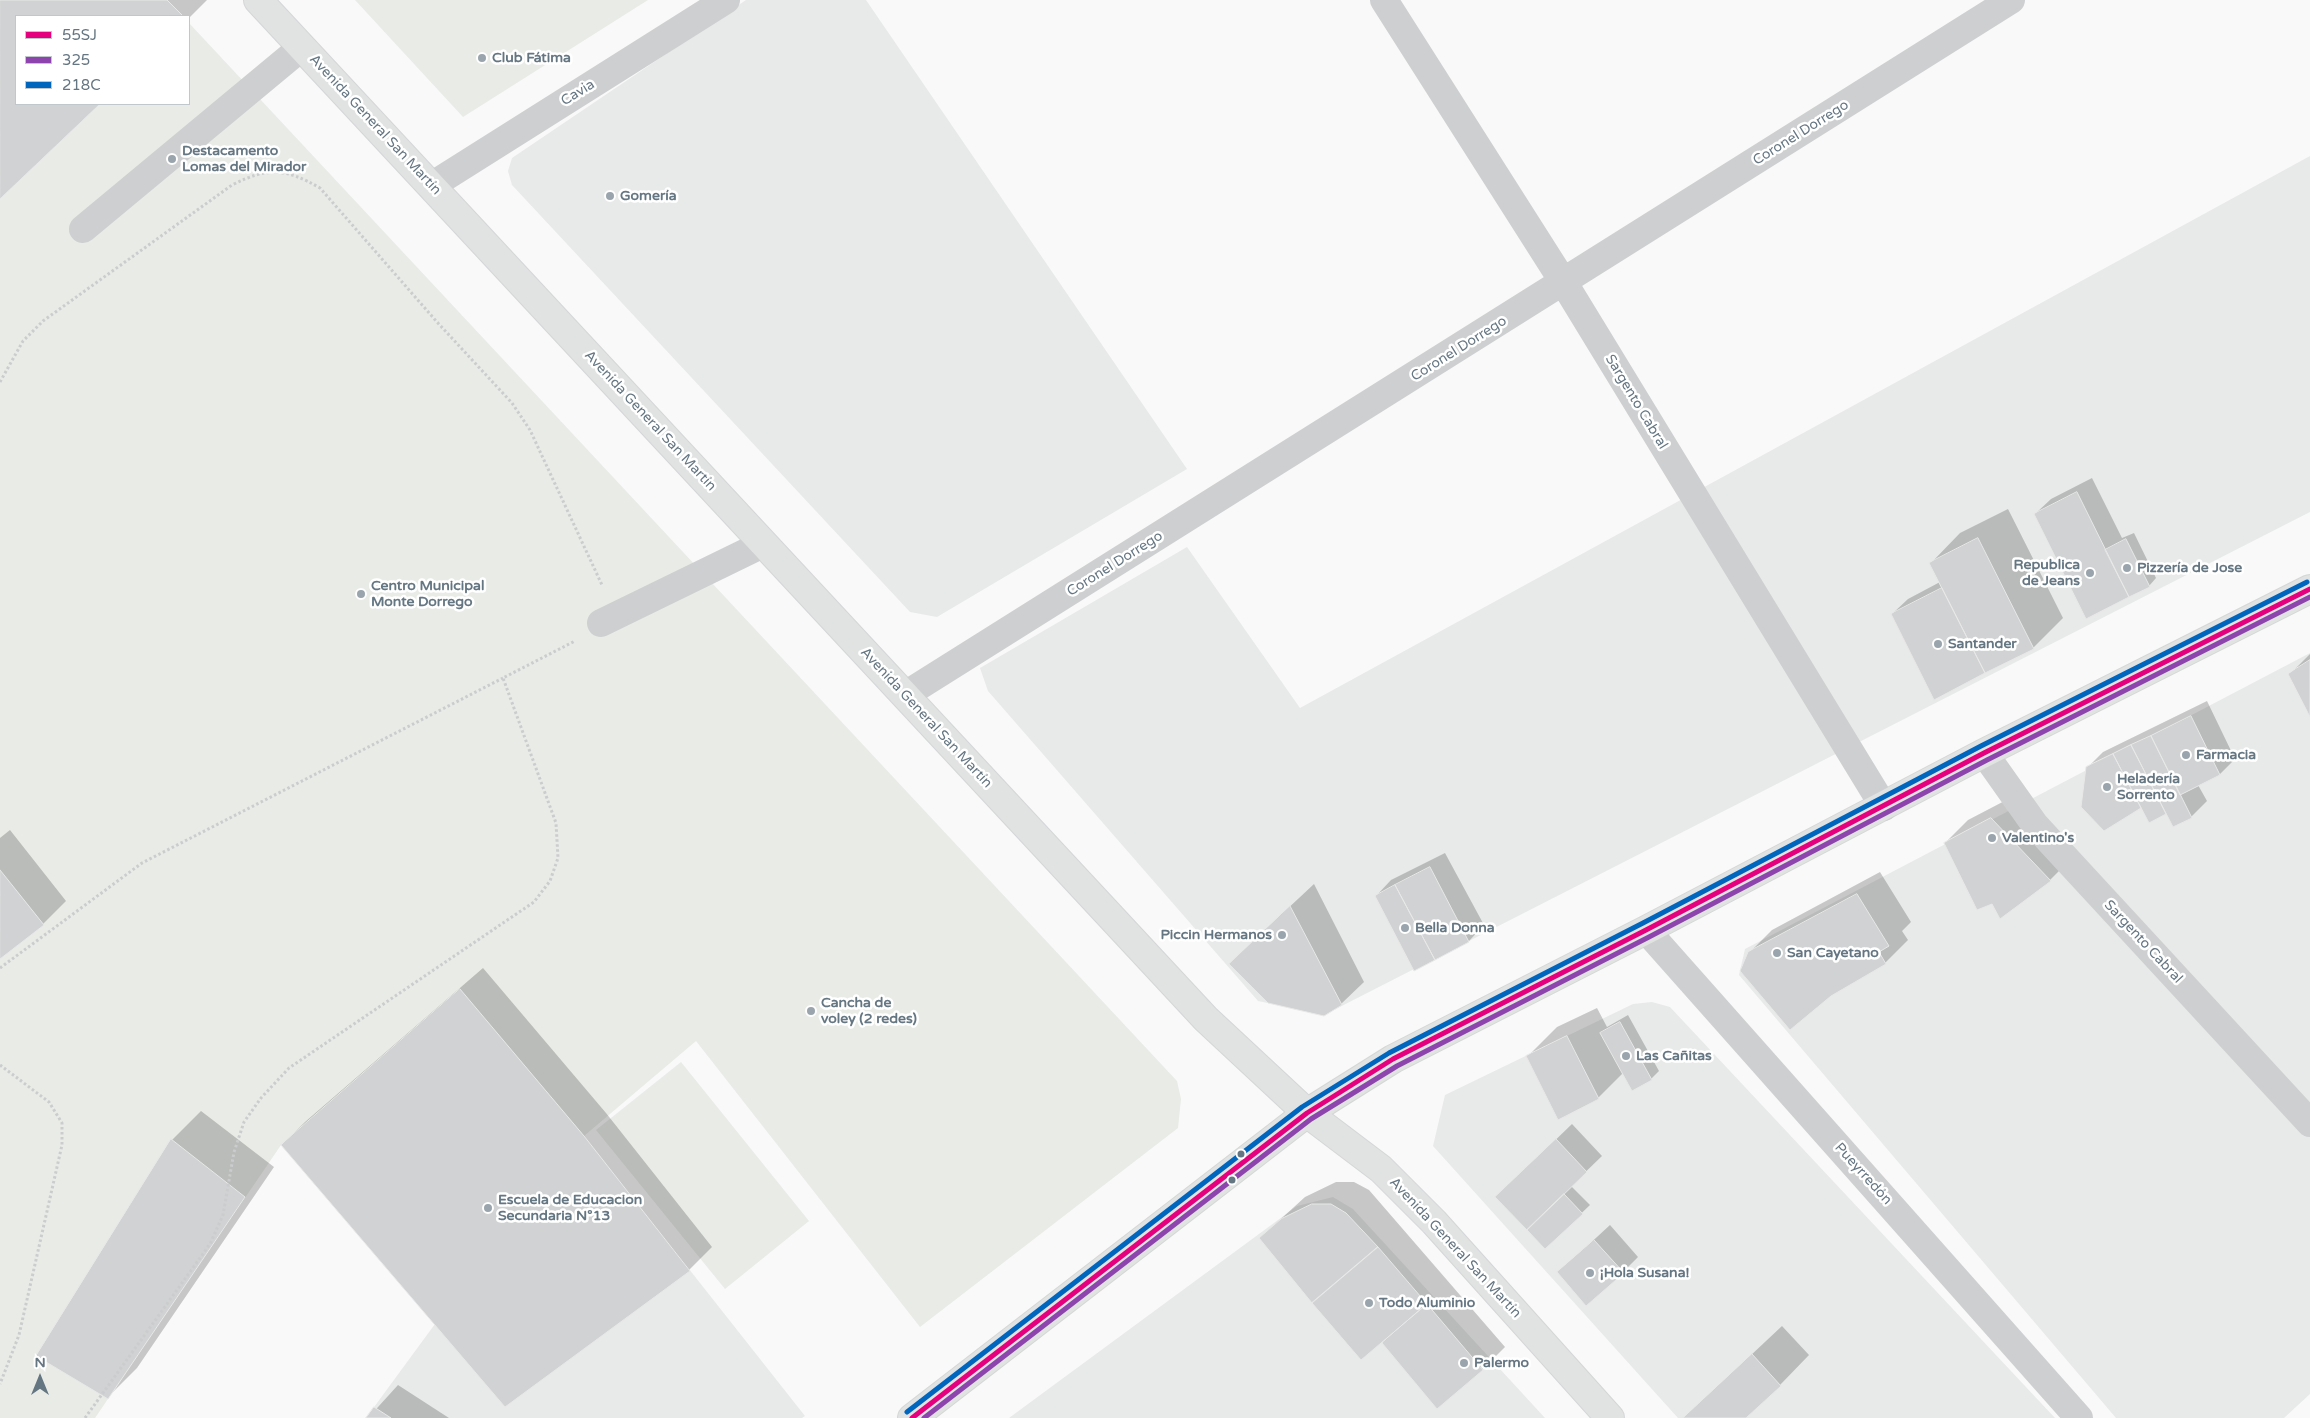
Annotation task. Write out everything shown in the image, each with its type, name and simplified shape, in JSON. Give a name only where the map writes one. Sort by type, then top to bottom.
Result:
[{"type":"main road","name":"Avenida General San Martín","points":[[258,0],[1206,1019],[1307,1113],[1381,1169],[1434,1222],[1610,1418]]},
{"type":"main road","points":[[912,1418],[1232,1173],[1307,1113],[1393,1059],[1984,754],[2310,589]]},
{"type":"street","name":"Cavia","points":[[431,186],[726,0]]},
{"type":"street","name":"Sargento Cabral","points":[[1384,0],[1564,283],[1884,807]]},
{"type":"street","name":"Coronel Dorrego","points":[[905,696],[2011,0]]},
{"type":"street","points":[[83,229],[302,47]]},
{"type":"street","points":[[601,623],[763,544]]},
{"type":"street","name":"Sargento Cabral","points":[[1984,754],[2035,825],[2310,1124]]},
{"type":"street","name":"Pueyrredón","points":[[1646,930],[2080,1418]]},
{"type":"path","points":[[0,382],[23,341],[43,321],[232,185],[254,174],[276,171],[302,178],[320,188],[437,322],[512,403],[530,430],[607,596],[601,623],[583,637],[142,863],[0,968]]},
{"type":"path","points":[[85,1418],[210,1244],[223,1215],[234,1152],[244,1122],[261,1098],[289,1068],[534,902],[550,881],[558,858],[556,823],[503,678]]},
{"type":"path","points":[[0,1065],[50,1102],[62,1123],[62,1145],[19,1335],[0,1384]]},
{"type":"shaded area","name":"Club Fátima","points":[[355,0],[648,0],[463,117]]},
{"type":"shaded area","points":[[746,0],[866,0],[1187,469],[937,617],[910,612],[512,185],[508,171],[512,158]]},
{"type":"shaded area","name":"Centro Municipal Monte Dorrego","points":[[190,24],[1177,1081],[1181,1099],[1178,1128],[920,1327],[696,1041],[584,1136],[460,990],[281,1145],[95,1418],[0,1418],[0,199],[99,105],[190,105]]},
{"type":"shaded area","points":[[2310,156],[2310,512],[1324,1015],[1258,1001],[988,691],[980,668],[1187,547],[1300,708]]},
{"type":"shaded area","points":[[2310,653],[2310,1394],[2284,1418],[2116,1418],[1739,975],[1745,949]]},
{"type":"shaded area","name":"Escuela de Educacion Secundaria N°13","points":[[460,989],[584,1136],[805,1416],[802,1418],[366,1418],[435,1324],[281,1145]]},
{"type":"shaded area","points":[[1652,1002],[1670,1007],[2055,1418],[1678,1418],[1433,1146],[1445,1095],[1633,1004]]},
{"type":"shaded area","points":[[681,1062],[809,1221],[725,1289],[596,1130]]},
{"type":"shaded area","points":[[1333,1197],[1353,1209],[1545,1418],[1009,1418],[1297,1206]]},
{"type":"building","points":[[0,0],[167,0],[182,15],[15,15],[15,105],[99,105],[0,199]]},
{"type":"building","name":"Republica de Jeans","points":[[2077,492],[2129,597],[2086,619],[2034,514]]},
{"type":"building","points":[[1978,538],[2034,649],[1985,673],[1929,563]]},
{"type":"building","name":"Pizzería de Jose","points":[[2126,539],[2150,587],[2129,597],[2105,550]]},
{"type":"building","name":"Santander","points":[[1942,588],[1985,673],[1934,700],[1891,614]]},
{"type":"building","points":[[2310,660],[2310,717],[2288,674]]},
{"type":"building","name":"Farmacia","points":[[2191,716],[2220,775],[2180,795],[2151,736]]},
{"type":"building","points":[[2151,736],[2192,818],[2173,827],[2131,745]]},
{"type":"building","points":[[2131,745],[2166,814],[2149,823],[2113,754]]},
{"type":"building","name":"Heladería Sorrento","points":[[2113,754],[2141,808],[2104,831],[2081,807],[2086,767]]},
{"type":"building","points":[[1991,818],[2051,881],[2000,919],[1992,904],[1977,910],[1944,843]]},
{"type":"building","points":[[1430,867],[1469,942],[1435,960],[1395,885]]},
{"type":"building","points":[[0,870],[44,925],[0,959]]},
{"type":"building","name":"Bella Donna","points":[[1395,885],[1435,960],[1414,971],[1375,896]]},
{"type":"building","points":[[1857,894],[1889,946],[1879,952],[1886,964],[1831,996],[1790,1030],[1740,971],[1748,952]]},
{"type":"building","name":"Piccin Hermanos","points":[[1290,906],[1342,1005],[1324,1016],[1268,1003],[1229,964]]},
{"type":"building","name":"Escuela de Educacion Secundaria N°13","points":[[460,989],[584,1136],[690,1271],[505,1407],[281,1145]]},
{"type":"building","name":"Las Cañitas","points":[[1620,1022],[1652,1080],[1632,1091],[1600,1033]]},
{"type":"building","points":[[1567,1036],[1599,1099],[1558,1120],[1526,1056]]},
{"type":"building","points":[[171,1139],[245,1197],[108,1399],[36,1356]]},
{"type":"building","points":[[1556,1139],[1587,1172],[1527,1230],[1495,1197]]},
{"type":"building","points":[[1564,1194],[1583,1214],[1545,1249],[1527,1230]]},
{"type":"building","points":[[1312,1204],[1331,1204],[1346,1213],[1378,1247],[1312,1303],[1259,1238],[1281,1219]]},
{"type":"building","name":"¡Hola Susana!","points":[[1594,1240],[1624,1273],[1586,1306],[1557,1272]]},
{"type":"building","name":"Todo Aluminio","points":[[1378,1247],[1427,1304],[1361,1360],[1312,1303]]},
{"type":"building","points":[[1427,1304],[1483,1370],[1437,1409],[1382,1343]]},
{"type":"building","points":[[1752,1354],[1781,1386],[1746,1418],[1683,1418]]},
{"type":"building","points":[[374,1407],[391,1418],[366,1418]]},
{"type":"transit line","name":"218C","points":[[907,1412],[1302,1107],[1389,1053],[1643,923],[1981,746],[2307,582]]},
{"type":"transit line","name":"55SJ","points":[[912,1418],[1307,1113],[1393,1059],[1646,930],[1984,753],[2310,589]]},
{"type":"transit line","name":"325","points":[[924,1418],[1311,1119],[1397,1066],[1649,937],[1987,760],[2310,597]]},
{"type":"place","name":"Club Fátima","points":[[482,58]]},
{"type":"place","name":"Destacamento Lomas del Mirador","points":[[172,159]]},
{"type":"place","name":"Gomería","points":[[610,196]]},
{"type":"place","name":"Pizzería de Jose","points":[[2127,568]]},
{"type":"place","name":"Republica de Jeans","points":[[2090,573]]},
{"type":"place","name":"Centro Municipal Monte Dorrego","points":[[361,594]]},
{"type":"place","name":"Santander","points":[[1938,644]]},
{"type":"place","name":"Farmacia","points":[[2186,755]]},
{"type":"place","name":"Heladería Sorrento","points":[[2107,787]]},
{"type":"place","name":"Valentino's","points":[[1992,838]]},
{"type":"place","name":"Bella Donna","points":[[1405,928]]},
{"type":"place","name":"Piccin Hermanos","points":[[1282,935]]},
{"type":"place","name":"San Cayetano","points":[[1777,953]]},
{"type":"place","name":"Cancha de voley (2 redes)","points":[[811,1011]]},
{"type":"place","name":"Las Cañitas","points":[[1626,1056]]},
{"type":"place","name":"Escuela de Educacion Secundaria N°13","points":[[488,1208]]},
{"type":"place","name":"¡Hola Susana!","points":[[1590,1273]]},
{"type":"place","name":"Todo Aluminio","points":[[1369,1303]]},
{"type":"place","name":"Palermo","points":[[1464,1363]]}]
